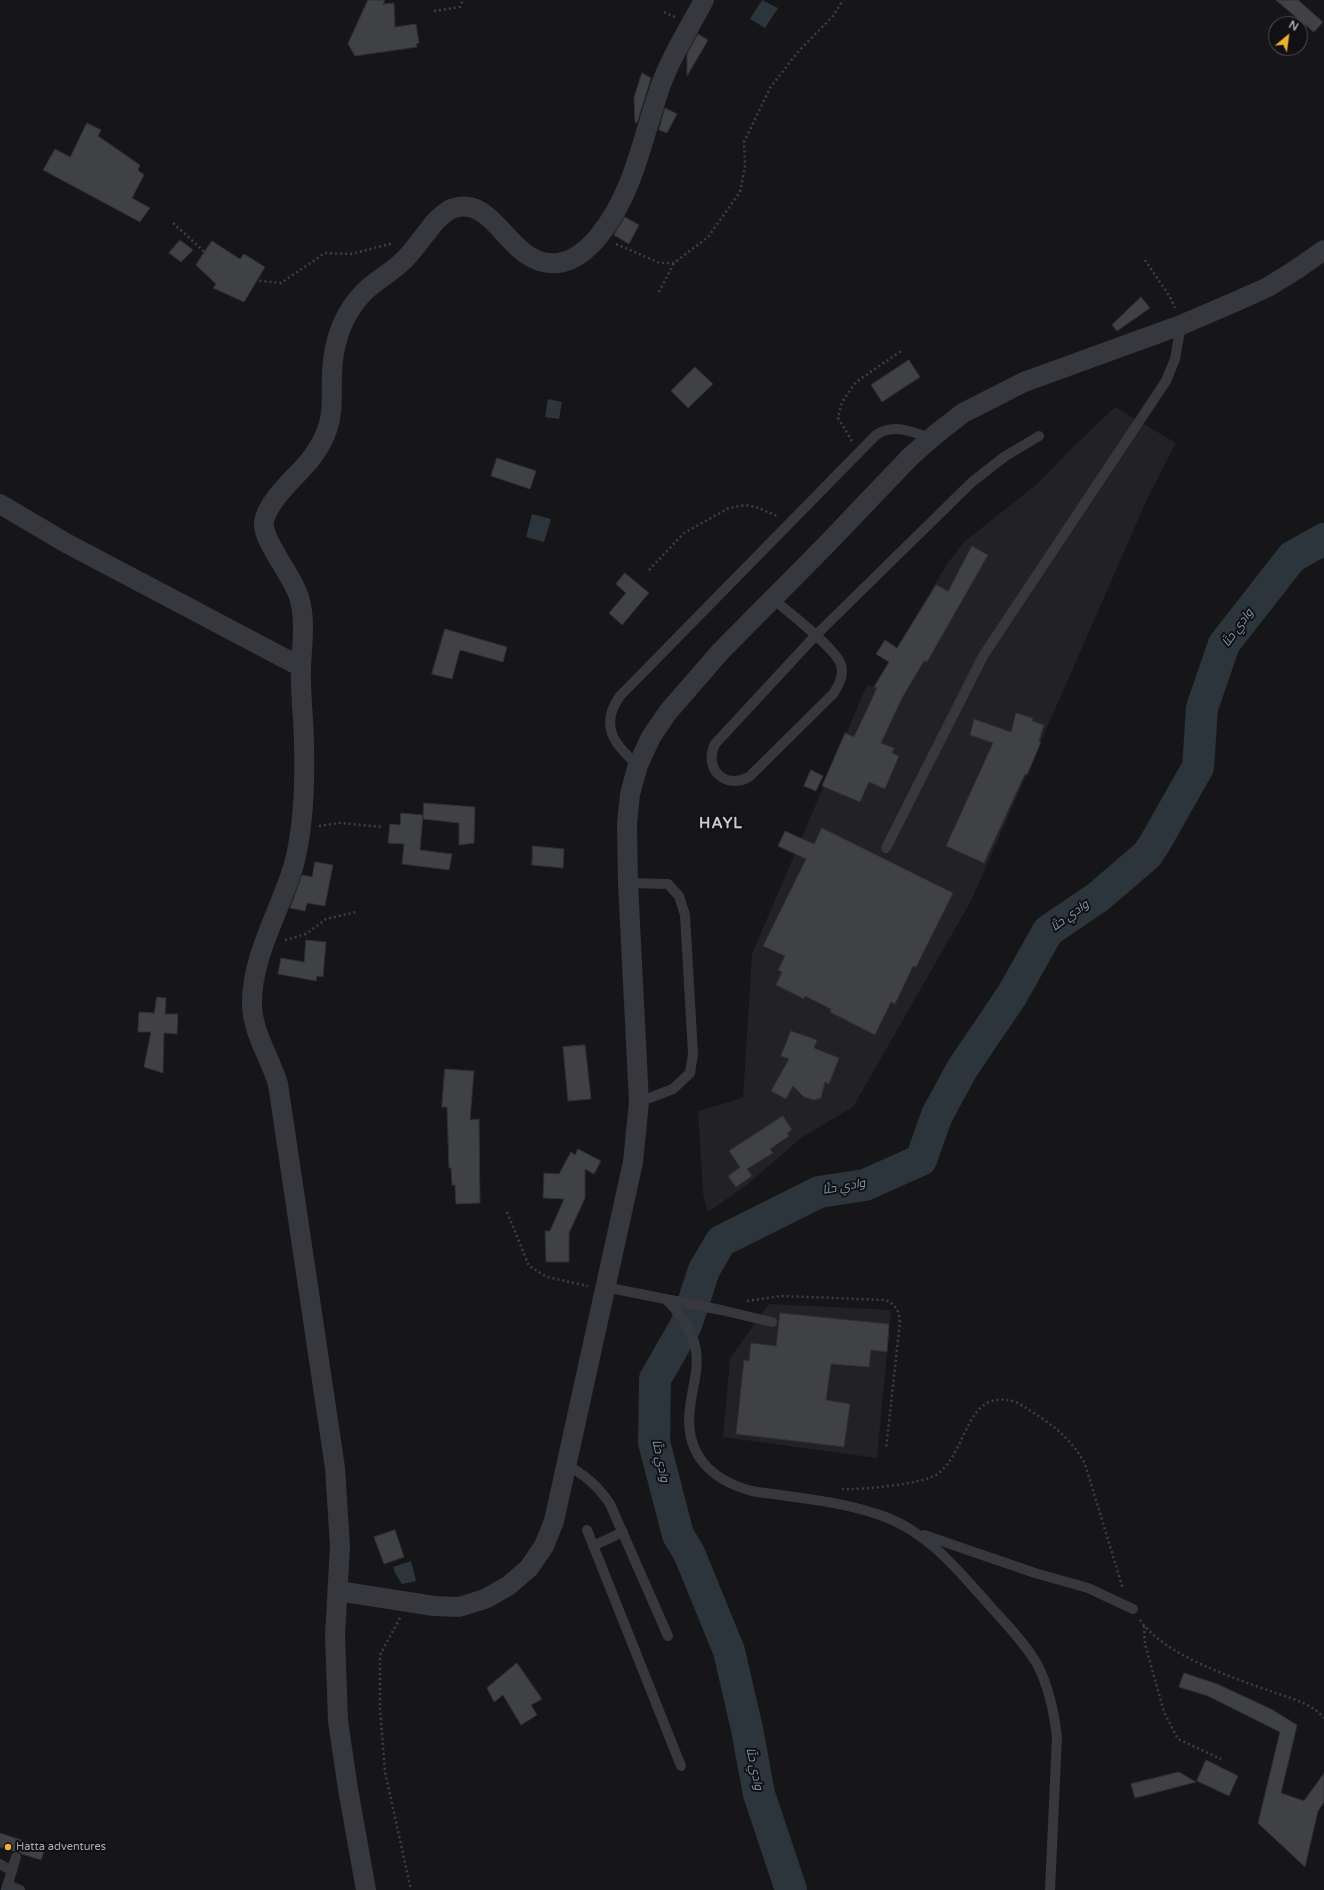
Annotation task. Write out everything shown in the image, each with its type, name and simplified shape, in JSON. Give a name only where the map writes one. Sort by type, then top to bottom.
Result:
[{"type":"street","points":[[366,1890],[348,1789],[338,1721],[335,1635],[340,1546],[339,1502],[331,1435],[278,1084],[273,1066],[259,1039],[253,1016],[253,990],[264,946],[295,860],[299,831],[304,746],[301,667],[304,622],[302,607],[291,577],[265,534],[265,517],[272,504],[312,457],[328,428],[333,402],[332,374],[335,346],[339,330],[346,316],[366,291],[404,260],[441,216],[450,210],[469,208],[485,214],[521,252],[536,261],[545,263],[564,262],[575,258],[599,236],[619,205],[628,183],[663,79],[704,0]]},
{"type":"street","points":[[338,1591],[407,1602],[459,1607],[485,1599],[514,1582],[529,1568],[544,1546],[554,1521],[633,1162],[640,1102],[628,883],[627,824],[630,794],[638,765],[651,737],[668,712],[720,652],[774,599],[931,438],[963,413],[1024,382],[1181,325],[1268,287],[1297,270],[1324,250]]},
{"type":"street","points":[[0,504],[66,543],[301,667]]},
{"type":"lane","points":[[886,848],[984,656],[1166,381],[1175,359],[1181,325]]},
{"type":"lane","points":[[638,765],[623,752],[612,735],[610,717],[616,702],[876,435],[888,429],[904,429],[931,438]]},
{"type":"lane","points":[[774,599],[815,636],[834,652],[841,664],[841,680],[838,687],[749,777],[736,781],[723,778],[717,774],[712,763],[711,752],[715,744],[815,636],[972,482],[1004,457],[1039,436]]},
{"type":"lane","points":[[628,883],[668,884],[679,896],[685,915],[693,1054],[690,1073],[673,1089],[640,1102]]},
{"type":"lane","points":[[605,1287],[699,1305],[772,1322]]},
{"type":"lane","points":[[666,1299],[681,1314],[692,1336],[697,1362],[688,1429],[692,1442],[706,1466],[719,1478],[735,1487],[864,1510],[890,1519],[914,1532],[935,1547],[953,1565],[1017,1637],[1036,1663],[1047,1686],[1054,1711],[1058,1736],[1050,1890]]},
{"type":"lane","points":[[566,1465],[586,1477],[599,1489],[610,1504],[668,1636]]},
{"type":"lane","points":[[587,1530],[681,1766]]},
{"type":"lane","points":[[593,1546],[623,1532]]},
{"type":"lane","points":[[914,1532],[1035,1573],[1088,1588],[1133,1609]]},
{"type":"lane","points":[[16,1858],[6,1888],[20,1890]]},
{"type":"lane","points":[[0,1864],[12,1871]]},
{"type":"path","points":[[434,11],[460,7],[463,0]]},
{"type":"path","points":[[659,292],[674,263],[708,237],[740,192],[745,167],[744,142],[770,88],[797,54],[833,16],[843,0]]},
{"type":"path","points":[[173,223],[209,256],[261,281],[281,283],[325,253],[352,254],[397,242]]},
{"type":"path","points":[[599,236],[660,263],[674,263]]},
{"type":"path","points":[[1144,260],[1170,296],[1181,325]]},
{"type":"path","points":[[860,450],[848,436],[838,418],[842,402],[856,382],[901,350]]},
{"type":"path","points":[[649,570],[684,533],[729,508],[744,505],[756,507],[790,522]]},
{"type":"path","points":[[299,831],[321,825],[340,823],[382,827]]},
{"type":"path","points":[[264,946],[306,934],[326,919],[356,912]]},
{"type":"path","points":[[507,1212],[529,1266],[547,1277],[576,1284],[605,1287]]},
{"type":"path","points":[[721,1310],[753,1299],[781,1296],[879,1300],[892,1303],[899,1315],[900,1322],[886,1449]]},
{"type":"path","points":[[838,1489],[867,1488],[921,1481],[935,1475],[949,1462],[979,1408],[992,1400],[1008,1400],[1016,1402],[1064,1435],[1079,1451],[1085,1464],[1118,1577],[1128,1603],[1144,1626],[1168,1646],[1241,1681],[1304,1702],[1324,1718]]},
{"type":"path","points":[[407,1602],[380,1655],[380,1708],[385,1772],[411,1890]]},
{"type":"path","points":[[1144,1626],[1145,1644],[1162,1706],[1178,1739],[1221,1758]]},
{"type":"shaded area","points":[[762,0],[778,8],[765,28],[750,19]]},
{"type":"shaded area","points":[[548,399],[562,402],[559,419],[545,417]]},
{"type":"shaded area","points":[[1115,407],[1176,443],[1148,497],[972,899],[853,1107],[801,1138],[747,1185],[708,1212],[703,1193],[698,1111],[743,1098],[752,954],[867,685],[874,687],[947,564],[964,542],[1037,484]]},
{"type":"shaded area","points":[[532,514],[551,519],[544,542],[526,537]]},
{"type":"shaded area","points":[[769,1304],[891,1310],[877,1458],[723,1437],[730,1358]]},
{"type":"shaded area","points":[[411,1561],[416,1581],[402,1584],[393,1567]]},
{"type":"building","points":[[368,0],[385,0],[383,4],[394,3],[395,27],[416,24],[419,43],[416,44],[417,47],[355,56],[348,44]]},
{"type":"building","points":[[1276,0],[1298,0],[1323,22],[1314,32],[1308,27],[1308,16],[1295,16]]},
{"type":"building","points":[[698,34],[708,40],[687,76],[687,54]]},
{"type":"building","points":[[642,73],[651,78],[637,123],[635,122],[634,98]]},
{"type":"building","points":[[665,108],[677,114],[667,133],[659,130]]},
{"type":"building","points":[[87,123],[101,130],[98,136],[140,165],[138,170],[144,175],[132,198],[150,208],[140,222],[43,170],[55,149],[70,157]]},
{"type":"building","points":[[625,217],[639,225],[629,244],[614,235]]},
{"type":"building","points":[[180,240],[193,250],[181,262],[169,253]]},
{"type":"building","points":[[212,241],[240,259],[244,254],[265,267],[244,302],[213,288],[216,284],[196,265]]},
{"type":"building","points":[[1141,297],[1150,308],[1117,331],[1112,325]]},
{"type":"building","points":[[909,360],[920,377],[882,402],[871,385]]},
{"type":"building","points":[[695,367],[713,384],[688,408],[671,391]]},
{"type":"building","points":[[497,458],[536,471],[530,489],[491,476]]},
{"type":"building","points":[[972,546],[988,555],[927,662],[924,661],[902,698],[881,743],[894,748],[892,753],[899,756],[885,789],[869,782],[860,802],[822,786],[845,733],[854,737],[877,688],[874,687],[889,662],[876,654],[885,640],[897,648],[936,585],[948,591]]},
{"type":"building","points":[[625,573],[649,593],[622,625],[609,613],[626,593],[616,584]]},
{"type":"building","points":[[445,629],[507,647],[503,662],[460,650],[452,679],[432,674]]},
{"type":"building","points":[[1016,713],[1033,718],[1032,721],[1044,725],[1039,741],[1041,742],[1027,775],[1025,774],[984,863],[946,846],[993,743],[970,735],[974,719],[1011,732]]},
{"type":"building","points":[[811,770],[823,776],[816,791],[804,786]]},
{"type":"building","points":[[424,803],[475,807],[474,843],[459,845],[459,823],[423,819]]},
{"type":"building","points":[[401,813],[423,815],[420,850],[452,854],[449,870],[402,864],[404,844],[388,843],[390,824],[400,825]]},
{"type":"building","points":[[822,828],[953,893],[916,967],[913,966],[895,1004],[891,1002],[875,1035],[830,1012],[831,1009],[805,996],[804,999],[776,985],[782,972],[778,970],[785,956],[763,946],[806,859],[778,846],[785,831],[814,844]]},
{"type":"building","points":[[533,846],[564,849],[563,868],[532,865]]},
{"type":"building","points":[[315,862],[333,865],[325,906],[307,903],[305,911],[290,908],[302,875],[312,877]]},
{"type":"building","points":[[306,940],[326,942],[323,977],[317,976],[316,981],[278,974],[281,958],[304,962]]},
{"type":"building","points":[[157,997],[166,998],[165,1014],[178,1014],[177,1034],[164,1033],[163,1073],[144,1067],[151,1032],[138,1032],[139,1012],[154,1013]]},
{"type":"building","points":[[791,1031],[817,1040],[814,1048],[839,1058],[829,1084],[825,1082],[821,1098],[814,1100],[804,1097],[793,1086],[786,1099],[771,1091],[789,1059],[781,1056]]},
{"type":"building","points":[[585,1045],[591,1099],[568,1101],[563,1047]]},
{"type":"building","points":[[445,1069],[474,1071],[470,1120],[479,1119],[480,1203],[456,1204],[455,1185],[452,1185],[451,1168],[449,1168],[447,1107],[442,1107]]},
{"type":"building","points":[[783,1116],[792,1130],[787,1133],[789,1136],[770,1149],[773,1153],[747,1169],[752,1176],[736,1187],[728,1176],[740,1167],[729,1151]]},
{"type":"building","points":[[578,1149],[601,1161],[594,1174],[585,1169],[585,1198],[569,1233],[569,1262],[546,1262],[545,1231],[550,1231],[564,1199],[543,1198],[544,1173],[559,1174],[571,1152],[575,1155]]},
{"type":"building","points":[[780,1313],[889,1324],[887,1352],[871,1350],[869,1367],[831,1364],[826,1400],[850,1404],[844,1447],[736,1434],[744,1360],[749,1361],[751,1343],[776,1346]]},
{"type":"building","points":[[395,1530],[404,1557],[384,1564],[374,1537]]},
{"type":"building","points":[[517,1663],[542,1699],[531,1705],[537,1715],[521,1725],[503,1695],[494,1702],[487,1688]]},
{"type":"building","points":[[1184,1673],[1217,1684],[1271,1709],[1297,1725],[1281,1793],[1304,1801],[1324,1773],[1324,1802],[1318,1811],[1305,1867],[1258,1823],[1280,1732],[1208,1696],[1179,1687]]},
{"type":"building","points":[[1206,1760],[1238,1776],[1229,1796],[1197,1781]]},
{"type":"building","points":[[1179,1772],[1196,1782],[1135,1798],[1131,1784]]},
{"type":"building","points":[[0,1833],[45,1848],[41,1860],[22,1854],[18,1851],[0,1847]]},
{"type":"waterway","name":"وادي حتّا","points":[[791,1890],[759,1794],[747,1729],[729,1651],[689,1553],[678,1535],[654,1442],[655,1379],[686,1325],[704,1270],[721,1241],[819,1192],[865,1185],[921,1160],[937,1115],[962,1069],[1012,995],[1048,931],[1098,897],[1147,855],[1155,843],[1198,767],[1202,708],[1224,644],[1292,557],[1324,539]]},
{"type":"place","name":"Hatta adventures","points":[[8,1847]]},
{"type":"district","name":"HAYL","points":[[721,824]]}]
